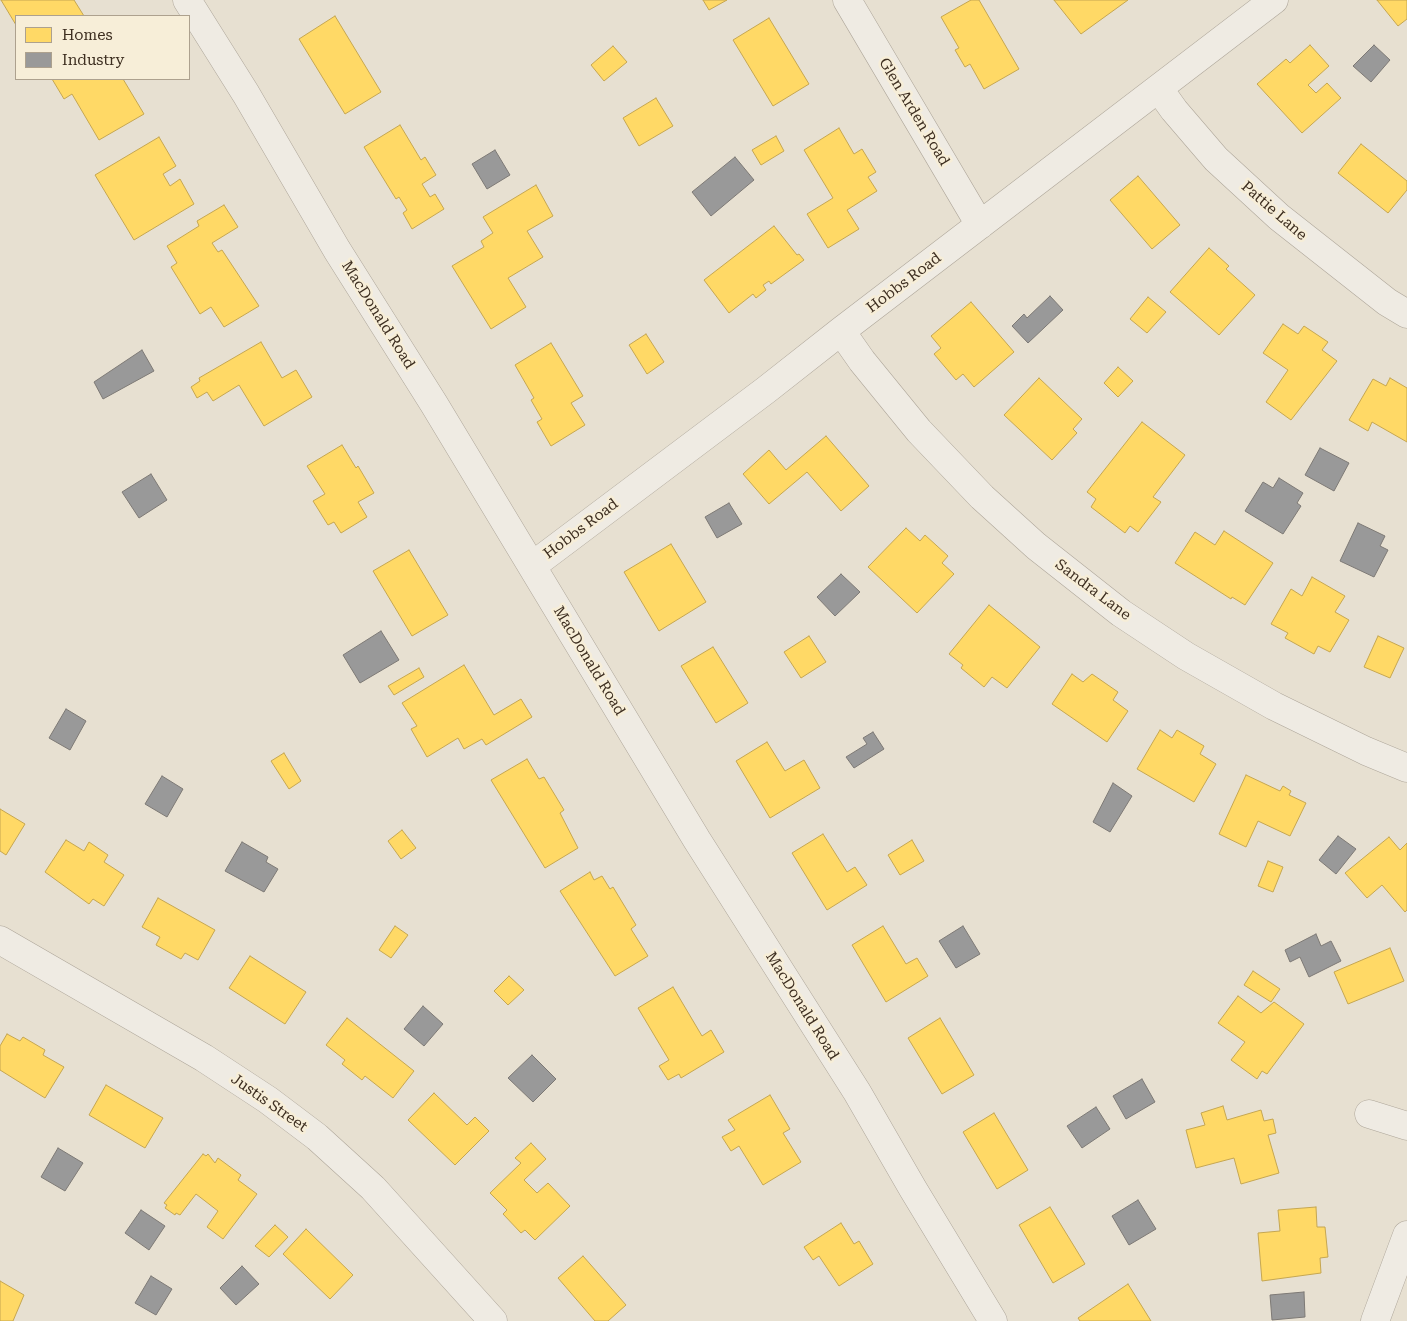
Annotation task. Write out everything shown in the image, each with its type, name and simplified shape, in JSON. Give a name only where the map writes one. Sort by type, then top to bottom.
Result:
[{"type":"street","name":"MacDonald Road","points":[[187,0],[246,94],[337,250],[434,404],[692,831],[857,1092],[993,1321]]},
{"type":"street","name":"Glen Arden Road","points":[[847,0],[980,225]]},
{"type":"street","name":"Hobbs Road","points":[[532,566],[766,390],[1274,0]]},
{"type":"street","name":"Pattie Lane","points":[[1159,89],[1174,110],[1216,159],[1279,217],[1387,302],[1407,314]]},
{"type":"street","name":"Sandra Lane","points":[[841,331],[862,361],[919,431],[982,497],[1036,546],[1121,613],[1186,656],[1274,706],[1366,751],[1407,768]]},
{"type":"street","name":"Justis Street","points":[[0,940],[204,1058],[268,1100],[317,1137],[373,1188],[493,1321]]},
{"type":"street","points":[[1369,1114],[1407,1126]]},
{"type":"street","points":[[1375,1321],[1407,1235]]},
{"type":"building: Homes","points":[[1,0],[74,0],[83,15],[15,15],[15,23]]},
{"type":"building: Homes","points":[[703,0],[727,0],[709,10]]},
{"type":"building: Homes","points":[[971,0],[979,0],[1019,69],[984,89],[970,64],[965,67],[955,50],[959,48],[941,17]]},
{"type":"building: Homes","points":[[1054,0],[1128,0],[1081,34]]},
{"type":"building: Homes","points":[[1377,0],[1407,0],[1407,19],[1398,26]]},
{"type":"building: Homes","points":[[335,16],[381,92],[345,114],[299,39]]},
{"type":"building: Homes","points":[[769,18],[809,84],[773,106],[733,40]]},
{"type":"building: Homes","points":[[1310,45],[1329,66],[1308,85],[1316,93],[1327,83],[1341,98],[1302,133],[1257,84],[1286,59],[1290,63]]},
{"type":"building: Homes","points":[[613,46],[627,62],[604,81],[591,65]]},
{"type":"building: Homes","points":[[53,80],[124,80],[144,114],[99,140],[72,94],[64,99]]},
{"type":"building: Homes","points":[[656,98],[673,126],[639,146],[623,118]]},
{"type":"building: Homes","points":[[400,125],[421,160],[425,157],[436,175],[422,184],[430,197],[435,194],[444,209],[412,229],[403,213],[407,210],[399,197],[396,199],[364,147]]},
{"type":"building: Homes","points":[[839,128],[854,154],[862,149],[876,172],[868,177],[877,191],[847,210],[859,229],[828,248],[807,214],[833,198],[804,150]]},
{"type":"building: Homes","points":[[776,136],[784,151],[761,165],[752,150]]},
{"type":"building: Homes","points":[[159,137],[176,166],[163,174],[170,186],[180,179],[194,204],[134,240],[95,175]]},
{"type":"building: Homes","points":[[1361,144],[1407,181],[1407,190],[1388,213],[1338,173]]},
{"type":"building: Homes","points":[[1138,176],[1180,225],[1152,249],[1110,200]]},
{"type":"building: Homes","points":[[536,185],[553,216],[527,231],[543,257],[508,278],[526,307],[491,329],[452,266],[484,247],[481,241],[493,233],[483,217]]},
{"type":"building: Homes","points":[[224,205],[238,227],[212,243],[218,252],[222,250],[259,306],[224,327],[211,307],[200,314],[171,267],[177,263],[167,246],[199,226],[197,221]]},
{"type":"building: Homes","points":[[774,226],[797,255],[799,254],[804,260],[771,284],[769,281],[763,285],[766,290],[756,298],[753,294],[729,313],[704,280]]},
{"type":"building: Homes","points":[[1209,248],[1229,266],[1226,269],[1255,295],[1219,335],[1170,292]]},
{"type":"building: Homes","points":[[1148,297],[1166,312],[1147,333],[1130,319]]},
{"type":"building: Homes","points":[[971,302],[1014,352],[974,387],[963,374],[956,380],[934,354],[941,348],[931,336]]},
{"type":"building: Homes","points":[[1283,324],[1298,334],[1304,326],[1328,342],[1322,350],[1337,361],[1291,420],[1266,402],[1288,370],[1263,353]]},
{"type":"building: Homes","points":[[646,334],[664,362],[647,374],[629,345]]},
{"type":"building: Homes","points":[[261,342],[282,378],[296,370],[312,397],[264,426],[239,385],[213,401],[207,392],[197,398],[191,387],[200,381],[199,378]]},
{"type":"building: Homes","points":[[551,343],[583,396],[571,403],[585,425],[551,446],[537,422],[542,419],[531,400],[534,398],[515,365]]},
{"type":"building: Homes","points":[[1118,367],[1133,381],[1118,397],[1104,383]]},
{"type":"building: Homes","points":[[1039,378],[1082,419],[1073,429],[1077,433],[1052,460],[1004,415]]},
{"type":"building: Homes","points":[[1390,378],[1407,388],[1407,442],[1372,422],[1368,431],[1349,420],[1373,379],[1386,386]]},
{"type":"building: Homes","points":[[1142,422],[1185,455],[1153,497],[1161,502],[1138,532],[1130,526],[1125,533],[1091,507],[1096,499],[1087,492]]},
{"type":"building: Homes","points":[[826,436],[869,486],[841,511],[807,472],[769,504],[743,474],[769,450],[786,470]]},
{"type":"building: Homes","points":[[342,445],[356,468],[358,466],[374,493],[358,502],[367,517],[341,533],[334,522],[328,525],[313,501],[325,494],[307,466]]},
{"type":"building: Homes","points":[[906,528],[920,541],[925,535],[948,556],[942,563],[954,574],[917,613],[868,567]]},
{"type":"building: Homes","points":[[1224,531],[1273,563],[1245,605],[1232,597],[1231,599],[1175,563],[1195,532],[1215,545]]},
{"type":"building: Homes","points":[[671,544],[706,602],[659,631],[624,572]]},
{"type":"building: Homes","points":[[409,550],[448,615],[412,636],[373,571]]},
{"type":"building: Homes","points":[[1312,577],[1345,596],[1335,612],[1349,620],[1330,652],[1318,646],[1314,654],[1285,638],[1288,633],[1271,624],[1291,589],[1302,596]]},
{"type":"building: Homes","points":[[989,605],[1040,647],[1007,688],[992,677],[984,687],[961,668],[963,665],[949,654]]},
{"type":"building: Homes","points":[[809,636],[826,662],[801,678],[784,652]]},
{"type":"building: Homes","points":[[1378,636],[1404,648],[1390,678],[1364,667]]},
{"type":"building: Homes","points":[[713,647],[748,703],[716,723],[681,666]]},
{"type":"building: Homes","points":[[464,665],[494,715],[521,699],[532,717],[486,745],[482,739],[464,749],[458,738],[427,757],[411,729],[417,726],[402,703]]},
{"type":"building: Homes","points":[[419,668],[424,677],[394,695],[388,686]]},
{"type":"building: Homes","points":[[1072,674],[1083,682],[1092,674],[1118,692],[1113,700],[1128,711],[1107,742],[1052,704]]},
{"type":"building: Homes","points":[[1160,730],[1172,738],[1177,730],[1204,746],[1200,754],[1216,764],[1194,802],[1137,769]]},
{"type":"building: Homes","points":[[767,742],[785,771],[804,760],[820,788],[770,818],[736,761]]},
{"type":"building: Homes","points":[[284,753],[301,781],[289,789],[271,761]]},
{"type":"building: Homes","points":[[527,759],[539,779],[544,777],[564,810],[560,813],[578,848],[545,868],[491,780]]},
{"type":"building: Homes","points":[[1246,775],[1280,791],[1283,786],[1291,791],[1289,795],[1306,803],[1290,836],[1258,821],[1246,847],[1219,834]]},
{"type":"building: Homes","points":[[0,809],[25,824],[6,855],[0,851]]},
{"type":"building: Homes","points":[[402,830],[416,848],[401,859],[388,841]]},
{"type":"building: Homes","points":[[823,834],[847,872],[855,867],[867,885],[827,910],[792,853]]},
{"type":"building: Homes","points":[[1389,837],[1400,850],[1407,843],[1407,910],[1405,912],[1382,885],[1367,898],[1345,873]]},
{"type":"building: Homes","points":[[66,840],[84,851],[89,842],[108,855],[104,862],[124,875],[104,906],[93,899],[89,904],[45,872]]},
{"type":"building: Homes","points":[[912,840],[924,861],[900,875],[888,855]]},
{"type":"building: Homes","points":[[1268,861],[1283,867],[1273,892],[1258,886]]},
{"type":"building: Homes","points":[[590,872],[594,880],[602,876],[610,889],[613,887],[636,925],[631,929],[648,956],[615,976],[560,891]]},
{"type":"building: Homes","points":[[158,898],[215,930],[198,960],[185,953],[181,959],[156,945],[160,937],[142,927]]},
{"type":"building: Homes","points":[[395,926],[408,935],[391,958],[379,950]]},
{"type":"building: Homes","points":[[883,926],[906,964],[917,958],[928,976],[886,1002],[852,945]]},
{"type":"building: Homes","points":[[1390,948],[1404,981],[1348,1004],[1334,972]]},
{"type":"building: Homes","points":[[250,956],[306,992],[285,1024],[229,988]]},
{"type":"building: Homes","points":[[1253,971],[1280,989],[1271,1002],[1244,985]]},
{"type":"building: Homes","points":[[509,976],[524,990],[508,1005],[494,991]]},
{"type":"building: Homes","points":[[673,987],[702,1036],[711,1030],[724,1052],[681,1078],[679,1074],[668,1080],[659,1066],[669,1060],[638,1008]]},
{"type":"building: Homes","points":[[1238,996],[1261,1013],[1274,1002],[1304,1024],[1267,1074],[1262,1071],[1257,1079],[1231,1060],[1245,1042],[1218,1023]]},
{"type":"building: Homes","points":[[347,1018],[414,1071],[393,1098],[365,1076],[362,1080],[342,1064],[345,1060],[326,1045]]},
{"type":"building: Homes","points":[[940,1018],[974,1075],[942,1094],[908,1038]]},
{"type":"building: Homes","points":[[7,1034],[20,1041],[23,1037],[45,1050],[43,1055],[64,1067],[45,1098],[0,1070],[0,1046]]},
{"type":"building: Homes","points":[[106,1085],[163,1118],[145,1148],[89,1115]]},
{"type":"building: Homes","points":[[434,1093],[467,1125],[475,1117],[489,1131],[455,1165],[408,1120]]},
{"type":"building: Homes","points":[[770,1095],[790,1129],[783,1133],[801,1162],[763,1185],[739,1146],[731,1151],[722,1137],[735,1130],[728,1120]]},
{"type":"building: Homes","points":[[1223,1106],[1227,1120],[1261,1110],[1264,1121],[1273,1119],[1276,1133],[1268,1135],[1279,1173],[1241,1184],[1234,1158],[1196,1168],[1186,1130],[1205,1125],[1201,1113]]},
{"type":"building: Homes","points":[[994,1113],[1028,1170],[997,1189],[963,1132]]},
{"type":"building: Homes","points":[[531,1143],[546,1159],[524,1180],[537,1193],[548,1183],[570,1206],[535,1240],[525,1230],[521,1233],[503,1214],[507,1210],[490,1193],[521,1163],[515,1158]]},
{"type":"building: Homes","points":[[203,1154],[206,1156],[208,1154],[215,1163],[218,1158],[241,1175],[238,1180],[257,1194],[223,1239],[207,1227],[218,1211],[196,1194],[180,1215],[176,1213],[175,1215],[165,1208],[167,1205],[164,1203]]},
{"type":"building: Homes","points":[[1050,1207],[1085,1264],[1053,1283],[1019,1225]]},
{"type":"building: Homes","points":[[1316,1207],[1317,1227],[1325,1227],[1328,1257],[1320,1258],[1321,1273],[1262,1281],[1258,1233],[1280,1231],[1278,1210]]},
{"type":"building: Homes","points":[[841,1223],[854,1244],[859,1241],[873,1264],[839,1286],[819,1256],[813,1260],[804,1247]]},
{"type":"building: Homes","points":[[275,1225],[288,1237],[269,1257],[255,1246]]},
{"type":"building: Homes","points":[[306,1229],[353,1275],[330,1299],[283,1254]]},
{"type":"building: Homes","points":[[583,1256],[626,1305],[608,1321],[595,1321],[558,1278]]},
{"type":"building: Homes","points":[[0,1281],[24,1295],[13,1321],[0,1321]]},
{"type":"building: Homes","points":[[1128,1284],[1151,1321],[1080,1321],[1078,1318]]},
{"type":"building: Industry","points":[[1374,45],[1390,60],[1371,82],[1353,66]]},
{"type":"building: Industry","points":[[495,150],[510,175],[487,189],[472,164]]},
{"type":"building: Industry","points":[[735,157],[754,180],[711,216],[692,192]]},
{"type":"building: Industry","points":[[1050,296],[1063,310],[1028,343],[1012,326],[1024,314],[1027,318]]},
{"type":"building: Industry","points":[[142,350],[154,371],[103,399],[94,382]]},
{"type":"building: Industry","points":[[1320,448],[1349,463],[1334,491],[1305,475]]},
{"type":"building: Industry","points":[[151,474],[167,500],[139,518],[122,492]]},
{"type":"building: Industry","points":[[1279,478],[1303,493],[1297,503],[1301,506],[1283,534],[1245,511],[1263,482],[1273,488]]},
{"type":"building: Industry","points":[[729,503],[742,524],[717,538],[705,517]]},
{"type":"building: Industry","points":[[1358,523],[1385,536],[1380,546],[1388,550],[1374,577],[1340,561]]},
{"type":"building: Industry","points":[[841,574],[860,592],[835,616],[817,597]]},
{"type":"building: Industry","points":[[381,631],[399,660],[360,683],[343,655]]},
{"type":"building: Industry","points":[[66,709],[86,721],[70,750],[49,738]]},
{"type":"building: Industry","points":[[873,732],[884,749],[854,768],[846,757],[867,744],[863,738]]},
{"type":"building: Industry","points":[[162,776],[183,789],[167,817],[145,804]]},
{"type":"building: Industry","points":[[1113,783],[1132,796],[1110,832],[1093,822]]},
{"type":"building: Industry","points":[[1338,836],[1356,849],[1336,874],[1319,860]]},
{"type":"building: Industry","points":[[242,842],[268,857],[266,862],[278,869],[264,892],[225,871]]},
{"type":"building: Industry","points":[[963,926],[980,954],[956,968],[939,941]]},
{"type":"building: Industry","points":[[1316,934],[1321,946],[1331,941],[1341,961],[1309,977],[1300,957],[1290,962],[1285,950]]},
{"type":"building: Industry","points":[[423,1006],[443,1024],[424,1046],[404,1029]]},
{"type":"building: Industry","points":[[532,1055],[556,1079],[533,1102],[508,1078]]},
{"type":"building: Industry","points":[[1142,1079],[1155,1102],[1126,1119],[1113,1096]]},
{"type":"building: Industry","points":[[1096,1107],[1110,1129],[1082,1148],[1067,1126]]},
{"type":"building: Industry","points":[[58,1148],[83,1163],[65,1191],[41,1177]]},
{"type":"building: Industry","points":[[1138,1200],[1156,1229],[1129,1245],[1112,1216]]},
{"type":"building: Industry","points":[[141,1210],[165,1226],[149,1250],[125,1233]]},
{"type":"building: Industry","points":[[242,1266],[259,1284],[236,1305],[220,1288]]},
{"type":"building: Industry","points":[[151,1276],[172,1289],[156,1315],[135,1303]]},
{"type":"building: Industry","points":[[1304,1292],[1305,1317],[1272,1320],[1270,1295]]}]
